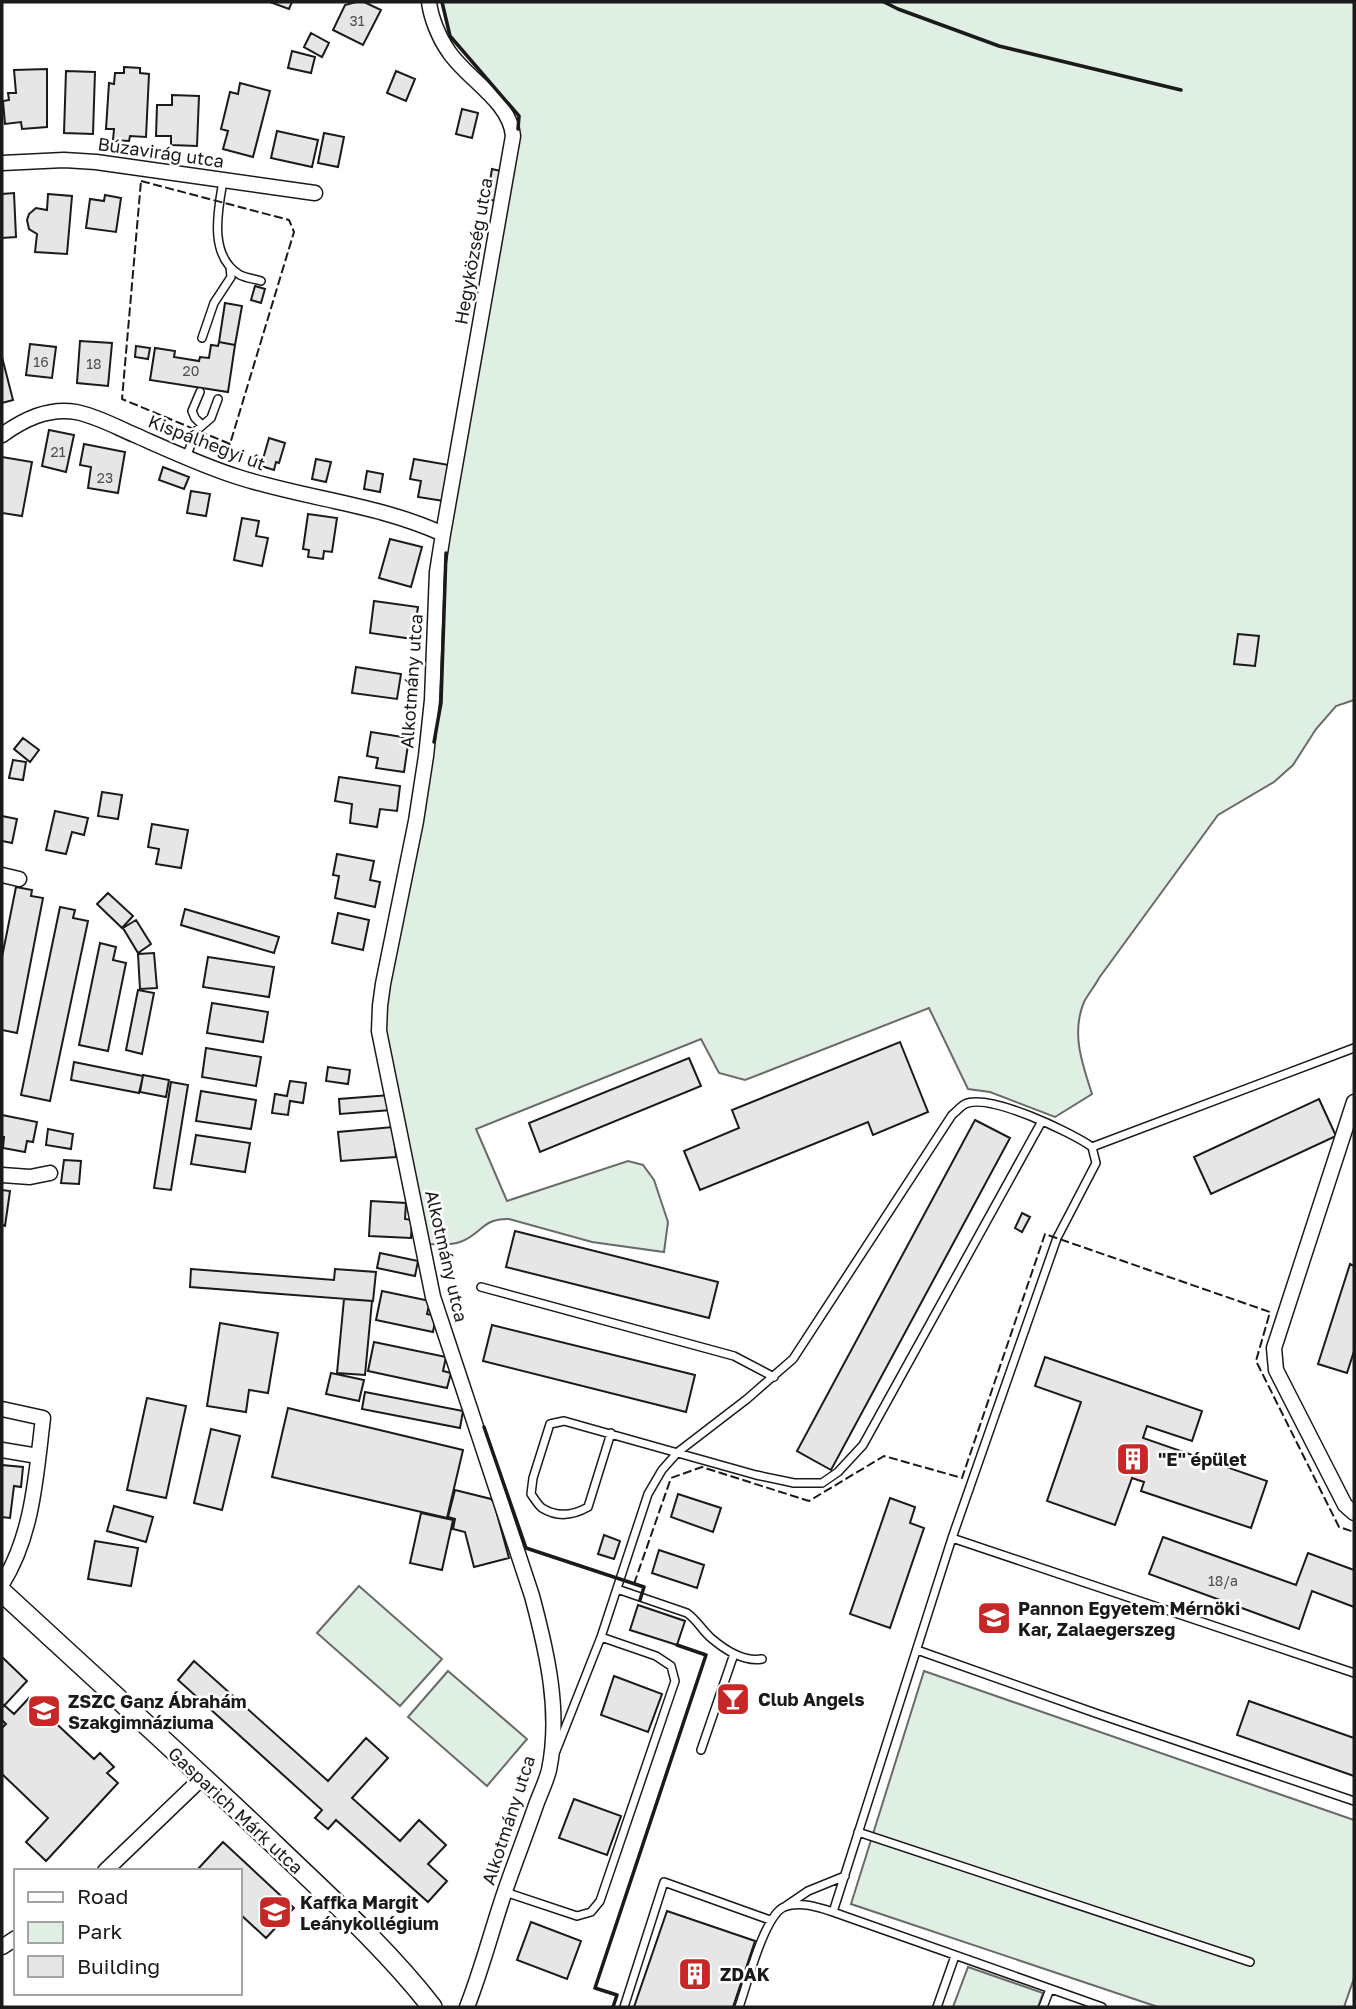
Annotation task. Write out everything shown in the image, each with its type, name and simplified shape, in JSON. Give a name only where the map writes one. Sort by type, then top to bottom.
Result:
[{"type":"street","name":"Hegyközség utca","points":[[429,2],[439,33],[449,52],[507,113],[513,126],[443,534]]},
{"type":"street","name":"Búzavirág utca","points":[[2,163],[64,160],[96,162],[315,193]]},
{"type":"street","name":"Kispálhegyi út","points":[[2,435],[19,423],[39,415],[75,412],[97,418],[208,467],[240,478],[294,493],[380,511],[443,534]]},
{"type":"street","name":"Alkotmány utca","points":[[443,534],[437,572],[432,700],[426,756],[416,821],[383,984],[379,1031],[433,1297],[532,1596],[550,1677],[553,1707],[553,1737],[548,1772],[467,2007]]},
{"type":"street","points":[[2,875],[19,879]]},
{"type":"street","points":[[1354,1102],[1275,1348],[1276,1370],[1345,1505],[1354,1513]]},
{"type":"street","points":[[2,1175],[30,1177],[50,1173]]},
{"type":"street","points":[[2,1409],[43,1418],[30,1517],[9,1574],[2,1584]]},
{"type":"street","points":[[2,1450],[38,1456]]},
{"type":"street","name":"Gasparich Márk utca","points":[[2,1592],[203,1777],[362,1929],[432,2007]]},
{"type":"street","points":[[108,1869],[203,1777]]},
{"type":"lane","points":[[202,338],[214,303],[231,277],[222,253],[217,221],[223,180]]},
{"type":"lane","points":[[229,266],[241,276],[261,281]]},
{"type":"lane","points":[[200,393],[192,411],[202,425]]},
{"type":"lane","points":[[186,457],[197,430],[211,418],[218,399]]},
{"type":"lane","points":[[1092,1147],[1354,1048]]},
{"type":"lane","points":[[548,1772],[601,1637],[648,1494],[662,1469],[678,1452],[747,1399],[793,1359],[953,1115],[965,1104],[978,1102],[997,1105],[1042,1121],[1080,1139],[1092,1147],[1096,1163],[1058,1238],[952,1538],[833,1912]]},
{"type":"lane","points":[[611,1433],[588,1507],[574,1515],[558,1514],[541,1508],[531,1494],[533,1478],[550,1424],[564,1421],[611,1433],[755,1475],[794,1483],[822,1483],[838,1472],[863,1445],[1042,1121]]},
{"type":"lane","points":[[481,1287],[734,1356],[774,1377]]},
{"type":"lane","points":[[952,1538],[1354,1673]]},
{"type":"lane","points":[[617,1590],[687,1613],[710,1637],[734,1654],[752,1661],[762,1659]]},
{"type":"lane","points":[[505,1892],[577,1916],[590,1912],[600,1901],[676,1681],[671,1666],[656,1656],[601,1637]]},
{"type":"lane","points":[[916,1650],[1354,1801]]},
{"type":"lane","points":[[701,1751],[734,1654]]},
{"type":"lane","points":[[858,1832],[1250,1962]]},
{"type":"lane","points":[[739,2007],[770,1920],[782,1908],[808,1891],[845,1876]]},
{"type":"lane","points":[[624,2007],[664,1882],[770,1920]]},
{"type":"lane","points":[[782,1908],[799,1904],[833,1912],[1102,2007]]},
{"type":"lane","points":[[937,2007],[955,1956]]},
{"type":"lane","points":[[1043,2007],[1050,1989]]},
{"type":"green space","points":[[442,2],[1354,2],[1354,700],[1336,706],[1316,729],[1293,765],[1274,782],[1218,815],[1099,978],[1084,1002],[1078,1025],[1079,1048],[1092,1094],[1055,1117],[990,1092],[968,1089],[929,1008],[745,1080],[719,1073],[701,1039],[476,1129],[507,1201],[628,1161],[643,1165],[654,1180],[668,1222],[664,1252],[592,1242],[509,1219],[493,1221],[467,1239],[456,1243],[427,1244],[383,1019],[441,703],[446,555],[519,123],[519,116],[450,36]]},
{"type":"green space","points":[[359,1586],[442,1659],[400,1706],[317,1633]]},
{"type":"green space","points":[[448,1671],[527,1739],[487,1786],[408,1717]]},
{"type":"green space","points":[[924,1671],[1354,1820],[1354,1978],[1344,2007],[1158,2007],[851,1904]]},
{"type":"green space","points":[[968,1967],[1043,1993],[1038,2007],[953,2007]]},
{"type":"building","points":[[270,2],[292,2],[289,9]]},
{"type":"building","points":[[364,2],[381,10],[363,45],[333,30],[345,5]]},
{"type":"building","points":[[311,33],[329,43],[322,57],[304,47]]},
{"type":"building","points":[[292,51],[315,57],[311,73],[288,68]]},
{"type":"building","points":[[124,67],[140,68],[140,73],[149,74],[146,137],[130,136],[129,141],[113,140],[114,129],[106,129],[109,83],[114,84],[115,73],[124,73]]},
{"type":"building","points":[[47,69],[47,127],[22,129],[21,122],[5,124],[3,101],[9,100],[8,93],[16,93],[14,70]]},
{"type":"building","points":[[66,71],[95,72],[93,134],[64,133]]},
{"type":"building","points":[[396,71],[415,79],[406,101],[387,93]]},
{"type":"building","points":[[240,83],[270,91],[253,157],[223,149],[228,131],[221,129],[230,92],[238,94]]},
{"type":"building","points":[[172,95],[199,96],[197,146],[171,145],[171,136],[156,136],[157,105],[172,105]]},
{"type":"building","points":[[462,109],[478,113],[472,138],[456,134]]},
{"type":"building","points":[[277,131],[318,140],[312,167],[271,158]]},
{"type":"building","points":[[324,133],[344,137],[338,167],[318,163]]},
{"type":"building","points":[[492,169],[505,172],[500,202],[487,199]]},
{"type":"building","points":[[14,193],[16,237],[2,238],[2,194]]},
{"type":"building","points":[[48,194],[72,196],[67,254],[35,252],[37,234],[29,229],[27,220],[36,208],[47,210]]},
{"type":"building","points":[[105,195],[121,198],[116,232],[86,228],[90,199],[104,201]]},
{"type":"building","points":[[255,286],[265,289],[261,303],[251,300]]},
{"type":"building","points":[[225,303],[242,306],[235,345],[219,342]]},
{"type":"building","points":[[80,341],[112,343],[108,386],[77,383]]},
{"type":"building","points":[[219,342],[235,345],[228,392],[150,380],[155,348],[175,351],[174,357],[199,361],[200,357],[209,358],[211,345],[218,346]]},
{"type":"building","points":[[30,344],[56,347],[52,378],[26,375]]},
{"type":"building","points":[[136,346],[150,348],[148,359],[135,357]]},
{"type":"building","points":[[2,357],[13,400],[2,403]]},
{"type":"building","points":[[49,430],[74,435],[66,472],[42,466]]},
{"type":"building","points":[[269,438],[285,443],[274,470],[261,466]]},
{"type":"building","points":[[84,444],[125,452],[118,493],[88,488],[91,467],[80,465]]},
{"type":"building","points":[[2,457],[32,462],[22,516],[2,513]]},
{"type":"building","points":[[316,459],[331,462],[326,482],[312,479]]},
{"type":"building","points":[[414,459],[449,465],[444,501],[418,497],[421,481],[410,479]]},
{"type":"building","points":[[163,467],[189,477],[184,489],[159,480]]},
{"type":"building","points":[[367,471],[383,474],[380,492],[364,489]]},
{"type":"building","points":[[191,491],[210,494],[206,516],[187,513]]},
{"type":"building","points":[[308,514],[337,518],[332,552],[324,551],[323,559],[308,557],[309,550],[303,549]]},
{"type":"building","points":[[242,518],[259,521],[256,536],[268,538],[262,566],[234,560]]},
{"type":"building","points":[[390,539],[422,547],[411,587],[379,578]]},
{"type":"building","points":[[374,601],[418,607],[413,639],[370,633]]},
{"type":"building","points":[[1238,634],[1259,636],[1255,666],[1234,664]]},
{"type":"building","points":[[356,667],[401,674],[397,699],[352,693]]},
{"type":"building","points":[[371,732],[409,738],[404,772],[376,768],[378,758],[367,756]]},
{"type":"building","points":[[23,738],[39,750],[30,762],[14,749]]},
{"type":"building","points":[[13,760],[26,762],[23,780],[9,778]]},
{"type":"building","points":[[339,777],[400,786],[397,811],[380,809],[377,827],[350,823],[352,804],[335,801]]},
{"type":"building","points":[[102,792],[122,795],[118,819],[98,816]]},
{"type":"building","points":[[55,811],[88,818],[84,835],[72,832],[66,854],[46,850]]},
{"type":"building","points":[[2,816],[17,819],[12,843],[2,841]]},
{"type":"building","points":[[152,824],[188,830],[181,868],[156,864],[159,849],[148,847]]},
{"type":"building","points":[[337,854],[374,861],[370,880],[380,882],[375,907],[335,898],[339,876],[333,875]]},
{"type":"building","points":[[16,887],[32,890],[31,896],[43,898],[17,1033],[2,1030],[2,957]]},
{"type":"building","points":[[108,893],[133,916],[122,928],[97,904]]},
{"type":"building","points":[[60,907],[75,910],[73,918],[88,921],[50,1101],[21,1095]]},
{"type":"building","points":[[185,909],[279,937],[274,953],[181,925]]},
{"type":"building","points":[[338,913],[369,920],[363,950],[332,943]]},
{"type":"building","points":[[136,920],[151,944],[138,953],[123,928]]},
{"type":"building","points":[[100,943],[116,947],[113,960],[126,963],[108,1051],[79,1045]]},
{"type":"building","points":[[154,953],[157,988],[140,989],[138,954]]},
{"type":"building","points":[[208,957],[274,967],[269,997],[203,987]]},
{"type":"building","points":[[138,990],[154,993],[142,1054],[126,1050]]},
{"type":"building","points":[[212,1003],[268,1012],[263,1042],[207,1033]]},
{"type":"building","points":[[900,1042],[928,1112],[873,1135],[868,1122],[700,1190],[684,1151],[739,1128],[732,1110]]},
{"type":"building","points":[[206,1048],[261,1057],[256,1086],[202,1077]]},
{"type":"building","points":[[689,1058],[701,1086],[540,1152],[529,1123]]},
{"type":"building","points":[[74,1062],[143,1076],[139,1093],[71,1080]]},
{"type":"building","points":[[328,1067],[350,1070],[348,1084],[326,1081]]},
{"type":"building","points":[[143,1075],[169,1080],[166,1097],[140,1092]]},
{"type":"building","points":[[290,1081],[306,1083],[303,1103],[290,1101],[288,1115],[272,1113],[275,1094],[287,1096]]},
{"type":"building","points":[[171,1082],[188,1085],[171,1190],[154,1188]]},
{"type":"building","points":[[201,1091],[256,1100],[251,1129],[196,1121]]},
{"type":"building","points":[[390,1095],[391,1110],[340,1114],[339,1099]]},
{"type":"building","points":[[1319,1099],[1336,1136],[1211,1194],[1194,1157]]},
{"type":"building","points":[[2,1115],[37,1122],[33,1142],[27,1141],[25,1152],[3,1148]]},
{"type":"building","points":[[975,1120],[1010,1138],[831,1470],[797,1451]]},
{"type":"building","points":[[393,1127],[396,1157],[341,1161],[338,1132]]},
{"type":"building","points":[[48,1129],[73,1134],[71,1149],[46,1145]]},
{"type":"building","points":[[196,1135],[250,1143],[245,1172],[191,1164]]},
{"type":"building","points":[[64,1160],[81,1161],[79,1184],[61,1183]]},
{"type":"building","points":[[2,1190],[10,1191],[5,1226],[2,1225]]},
{"type":"building","points":[[371,1201],[406,1203],[405,1219],[412,1220],[411,1238],[369,1236]]},
{"type":"building","points":[[1022,1213],[1030,1217],[1022,1232],[1015,1228]]},
{"type":"building","points":[[515,1231],[718,1282],[709,1318],[506,1267]]},
{"type":"building","points":[[380,1253],[418,1261],[415,1276],[377,1268]]},
{"type":"building","points":[[1350,1264],[1354,1266],[1354,1351],[1347,1373],[1318,1364]]},
{"type":"building","points":[[191,1269],[334,1280],[335,1269],[376,1272],[373,1301],[190,1287]]},
{"type":"building","points":[[382,1291],[430,1301],[427,1314],[436,1316],[433,1332],[376,1320]]},
{"type":"building","points":[[344,1299],[372,1301],[365,1375],[337,1373]]},
{"type":"building","points":[[220,1323],[278,1333],[268,1393],[249,1390],[246,1412],[207,1406]]},
{"type":"building","points":[[492,1325],[695,1375],[686,1412],[483,1361]]},
{"type":"building","points":[[374,1342],[446,1357],[443,1371],[451,1373],[447,1388],[368,1371]]},
{"type":"building","name":"\"E\" épület","points":[[1045,1357],[1202,1411],[1192,1441],[1147,1426],[1143,1438],[1267,1481],[1251,1528],[1141,1491],[1144,1482],[1132,1478],[1115,1525],[1047,1501],[1081,1402],[1035,1386]]},
{"type":"building","points":[[331,1373],[364,1380],[359,1401],[326,1394]]},
{"type":"building","points":[[365,1392],[463,1411],[460,1428],[362,1409]]},
{"type":"building","points":[[147,1398],[186,1406],[166,1498],[127,1490]]},
{"type":"building","points":[[288,1408],[463,1450],[447,1518],[272,1477]]},
{"type":"building","points":[[211,1429],[240,1436],[222,1510],[194,1503]]},
{"type":"building","points":[[2,1465],[23,1467],[21,1487],[14,1486],[10,1518],[2,1517]]},
{"type":"building","points":[[455,1490],[491,1499],[509,1558],[474,1567],[465,1532],[453,1529],[455,1519],[448,1517]]},
{"type":"building","points":[[678,1494],[721,1508],[713,1532],[671,1517]]},
{"type":"building","points":[[890,1498],[915,1507],[910,1523],[924,1528],[890,1628],[850,1614]]},
{"type":"building","points":[[114,1506],[153,1517],[146,1542],[107,1531]]},
{"type":"building","points":[[421,1513],[453,1520],[442,1570],[410,1563]]},
{"type":"building","points":[[604,1535],[620,1541],[614,1559],[598,1554]]},
{"type":"building","points":[[1163,1537],[1296,1585],[1308,1553],[1354,1570],[1354,1607],[1312,1591],[1299,1629],[1149,1574]]},
{"type":"building","points":[[95,1541],[138,1548],[131,1586],[88,1579]]},
{"type":"building","points":[[659,1550],[704,1565],[697,1588],[652,1573]]},
{"type":"building","points":[[638,1605],[685,1621],[677,1645],[630,1630]]},
{"type":"building","points":[[2,1657],[27,1681],[2,1708]]},
{"type":"building","points":[[194,1661],[328,1781],[366,1738],[388,1758],[352,1798],[400,1841],[419,1820],[446,1845],[428,1864],[447,1881],[428,1902],[336,1820],[328,1829],[315,1818],[322,1810],[178,1680]]},
{"type":"building","points":[[614,1676],[662,1694],[648,1732],[601,1715]]},
{"type":"building","points":[[29,1698],[94,1759],[100,1753],[114,1767],[107,1773],[118,1783],[46,1861],[26,1842],[48,1818],[2,1774],[2,1728],[6,1724],[2,1720],[2,1708],[4,1705],[14,1714]]},
{"type":"building","points":[[1249,1701],[1354,1738],[1354,1776],[1237,1735]]},
{"type":"building","points":[[574,1799],[621,1816],[607,1855],[559,1838]]},
{"type":"building","points":[[223,1842],[294,1908],[266,1938],[242,1916],[242,1869],[198,1869]]},
{"type":"building","name":"ZDAK","points":[[667,1911],[755,1941],[733,2007],[634,2007]]},
{"type":"building","points":[[531,1922],[581,1941],[567,1979],[517,1960]]},
{"type":"fence","points":[[141,181],[289,220],[294,232],[230,444],[122,399],[141,181]]},
{"type":"fence","points":[[634,1584],[671,1478],[702,1467],[809,1501],[884,1456],[962,1478],[1045,1234],[1270,1312],[1256,1361],[1339,1527],[1354,1532]]},
{"type":"wall","points":[[442,2],[450,36],[519,116],[518,129]]},
{"type":"wall","points":[[884,2],[999,46],[1181,90]]},
{"type":"wall","points":[[434,742],[441,703],[446,553]]},
{"type":"wall","points":[[484,1427],[526,1548],[644,1587],[640,1600]]},
{"type":"wall","points":[[613,2007],[617,1995],[595,1988],[706,1655],[677,1645]]},
{"type":"place","name":"\"E\" épület","points":[[1133,1459]]},
{"type":"place","name":"Pannon Egyetem Mérnöki Kar, Zalaegerszeg","points":[[994,1618]]},
{"type":"place","name":"Club Angels","points":[[733,1699]]},
{"type":"place","name":"ZSZC Ganz Ábrahám Szakgimnáziuma","points":[[44,1711]]},
{"type":"place","name":"Kaffka Margit Leánykollégium","points":[[275,1912]]},
{"type":"place","name":"ZDAK","points":[[695,1974]]}]
